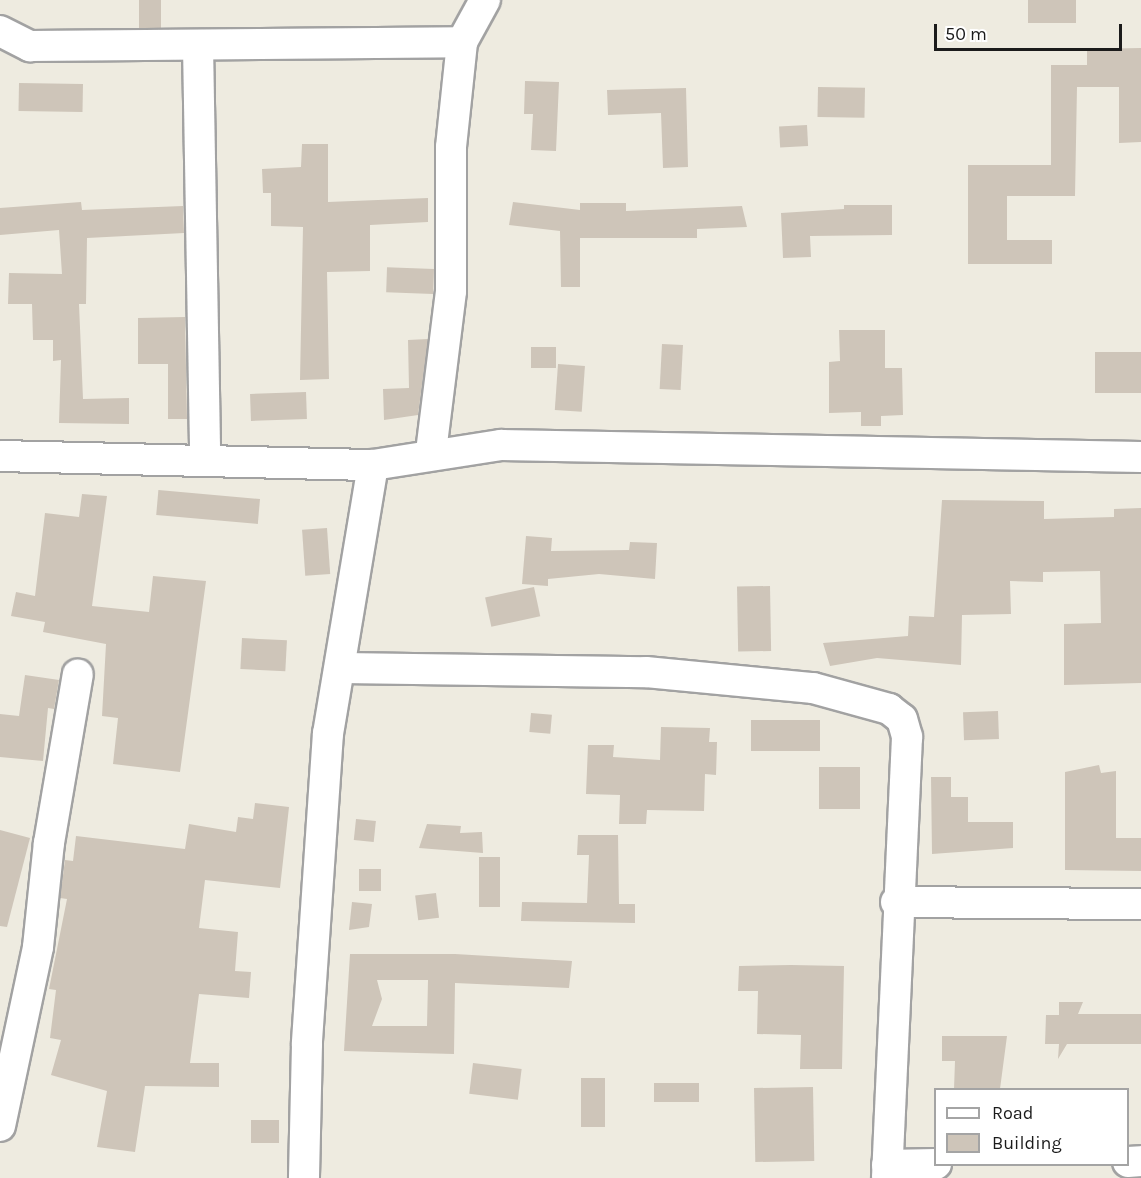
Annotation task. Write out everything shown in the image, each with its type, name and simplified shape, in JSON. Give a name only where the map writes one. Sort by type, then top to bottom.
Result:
[{"type":"street","points":[[431,452],[451,291],[451,147],[462,42],[485,0]]},
{"type":"street","points":[[0,31],[30,46],[462,42]]},
{"type":"street","points":[[198,45],[205,458]]},
{"type":"street","points":[[0,456],[205,458],[373,465],[431,452],[501,445],[654,445],[1141,457]]},
{"type":"street","points":[[304,1178],[318,850],[328,733],[342,668],[373,465]]},
{"type":"street","points":[[342,668],[646,672],[813,688],[889,709],[902,719],[907,737],[896,902],[887,1171],[934,1164]]},
{"type":"street","points":[[0,1126],[5,1091],[38,948],[78,674]]},
{"type":"street","points":[[896,902],[1141,904]]},
{"type":"building","points":[[139,0],[161,0],[161,28],[139,28]]},
{"type":"building","points":[[1028,0],[1076,0],[1076,23],[1028,23]]},
{"type":"building","points":[[1141,48],[1141,142],[1119,143],[1119,87],[1077,87],[1075,196],[1007,196],[1007,240],[1052,240],[1052,264],[968,264],[968,165],[1051,165],[1051,65],[1087,65],[1087,49]]},
{"type":"building","points":[[525,81],[559,82],[556,151],[531,150],[533,114],[524,114]]},
{"type":"building","points":[[19,83],[83,84],[83,112],[19,111]]},
{"type":"building","points":[[818,87],[865,88],[864,118],[817,117]]},
{"type":"building","points":[[686,88],[688,167],[663,168],[661,113],[608,115],[607,90]]},
{"type":"building","points":[[807,125],[808,146],[780,147],[779,126]]},
{"type":"building","points":[[302,144],[328,144],[328,202],[428,198],[428,222],[370,225],[370,271],[327,272],[329,379],[300,380],[303,227],[271,226],[271,193],[263,193],[262,169],[301,167]]},
{"type":"building","points":[[81,202],[82,210],[183,206],[184,233],[87,238],[86,304],[79,304],[83,399],[129,398],[129,424],[59,423],[61,360],[53,361],[53,340],[33,340],[32,304],[8,304],[9,273],[62,274],[59,230],[0,235],[0,208]]},
{"type":"building","points":[[513,202],[580,210],[580,203],[626,203],[626,211],[742,206],[747,227],[697,229],[697,238],[580,238],[580,287],[561,287],[560,231],[509,225]]},
{"type":"building","points":[[844,205],[892,205],[892,235],[810,236],[811,257],[783,258],[781,213],[844,209]]},
{"type":"building","points":[[387,267],[434,269],[433,294],[386,292]]},
{"type":"building","points":[[185,317],[187,419],[168,419],[168,364],[138,364],[138,318]]},
{"type":"building","points":[[839,330],[885,330],[885,368],[902,368],[903,415],[881,416],[881,426],[861,426],[861,412],[829,413],[829,362],[840,361]]},
{"type":"building","points":[[428,339],[418,415],[384,420],[383,389],[409,388],[408,340]]},
{"type":"building","points":[[662,344],[683,345],[681,390],[660,389]]},
{"type":"building","points":[[531,347],[556,347],[556,368],[531,368]]},
{"type":"building","points":[[1095,352],[1141,352],[1141,393],[1095,393]]},
{"type":"building","points":[[558,364],[585,366],[582,412],[555,410]]},
{"type":"building","points":[[306,392],[307,419],[251,421],[250,394]]},
{"type":"building","points":[[158,490],[260,499],[258,524],[156,515]]},
{"type":"building","points":[[82,494],[107,496],[92,606],[149,612],[153,576],[206,581],[180,772],[113,764],[118,718],[102,716],[106,644],[43,632],[45,622],[11,616],[16,592],[35,596],[45,513],[79,517]]},
{"type":"building","points":[[942,500],[1044,501],[1044,519],[1114,517],[1114,509],[1141,508],[1141,683],[1064,685],[1064,624],[1101,623],[1100,571],[1043,572],[1043,582],[1010,581],[1011,614],[962,615],[961,665],[877,658],[830,666],[823,643],[908,636],[909,616],[934,617]]},
{"type":"building","points":[[327,528],[330,574],[305,576],[302,530]]},
{"type":"building","points":[[526,536],[552,538],[551,551],[629,550],[630,542],[657,543],[655,579],[599,574],[548,579],[548,586],[522,584]]},
{"type":"building","points":[[770,586],[771,651],[738,652],[737,587]]},
{"type":"building","points":[[534,587],[540,616],[491,627],[485,597]]},
{"type":"building","points":[[242,638],[287,640],[285,671],[240,669]]},
{"type":"building","points":[[25,675],[59,680],[54,709],[48,708],[43,761],[0,757],[0,714],[19,716]]},
{"type":"building","points":[[998,711],[999,739],[964,740],[963,712]]},
{"type":"building","points":[[531,713],[552,715],[550,734],[529,732]]},
{"type":"building","points":[[751,720],[820,720],[820,751],[751,751]]},
{"type":"building","points":[[661,727],[710,728],[709,742],[717,742],[716,775],[705,774],[704,811],[647,810],[646,824],[619,824],[620,795],[586,794],[588,745],[614,745],[613,757],[660,760]]},
{"type":"building","points":[[1099,765],[1101,773],[1116,771],[1116,838],[1141,838],[1141,871],[1065,870],[1065,772]]},
{"type":"building","points":[[819,767],[860,767],[860,809],[819,809]]},
{"type":"building","points":[[931,777],[951,777],[951,797],[968,797],[968,822],[1013,822],[1013,848],[932,854]]},
{"type":"building","points":[[255,803],[289,807],[280,888],[205,880],[199,928],[238,932],[235,971],[251,972],[249,998],[199,994],[190,1063],[219,1063],[219,1087],[145,1086],[135,1152],[97,1147],[107,1091],[51,1075],[61,1040],[50,1038],[56,990],[49,989],[67,899],[60,898],[65,860],[73,861],[76,836],[185,849],[189,824],[236,832],[238,817],[253,819]]},
{"type":"building","points":[[356,819],[376,821],[374,842],[354,840]]},
{"type":"building","points":[[427,824],[461,826],[460,833],[482,832],[483,853],[419,848]]},
{"type":"building","points":[[0,830],[30,838],[7,927],[0,926]]},
{"type":"building","points":[[578,835],[618,835],[619,904],[635,904],[635,923],[521,921],[522,902],[587,903],[589,855],[577,855]]},
{"type":"building","points":[[479,857],[500,857],[500,907],[479,907]]},
{"type":"building","points":[[359,869],[381,869],[381,891],[359,891]]},
{"type":"building","points":[[436,893],[439,918],[418,920],[415,896]]},
{"type":"building","points":[[352,902],[372,904],[369,927],[349,930]]},
{"type":"building","points":[[350,954],[455,954],[572,961],[569,988],[455,983],[454,1054],[344,1051]],"holes":[[[377,980],[428,980],[427,1026],[372,1026],[382,999]]]},
{"type":"building","points":[[739,966],[844,966],[842,1069],[800,1069],[801,1035],[757,1034],[758,991],[738,991]]},
{"type":"building","points":[[1059,1002],[1083,1002],[1078,1014],[1141,1014],[1141,1044],[1067,1044],[1058,1059],[1059,1044],[1045,1044],[1046,1015],[1059,1015]]},
{"type":"building","points":[[942,1036],[1007,1036],[1000,1088],[954,1088],[955,1061],[942,1061]]},
{"type":"building","points":[[473,1063],[522,1069],[518,1100],[469,1094]]},
{"type":"building","points":[[581,1078],[605,1078],[605,1127],[581,1127]]},
{"type":"building","points":[[654,1083],[699,1083],[699,1102],[654,1102]]},
{"type":"building","points":[[813,1087],[814,1161],[755,1162],[754,1088]]},
{"type":"building","points":[[251,1120],[279,1120],[279,1143],[251,1143]]}]
